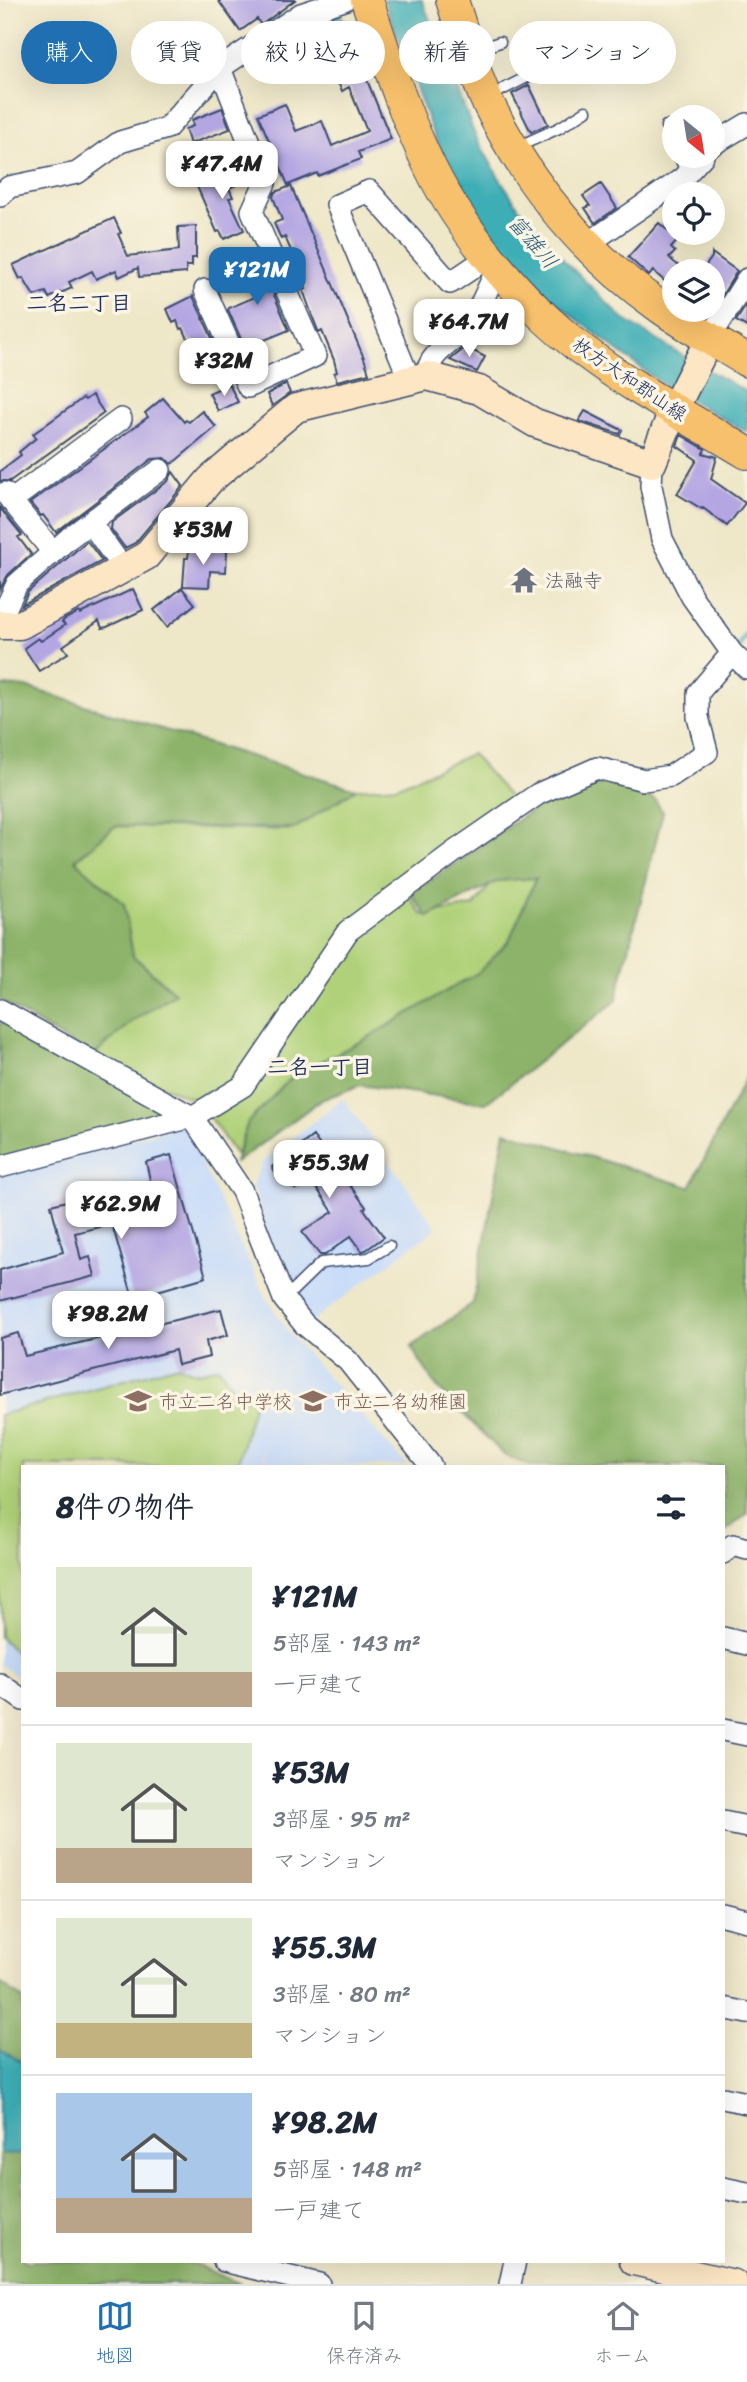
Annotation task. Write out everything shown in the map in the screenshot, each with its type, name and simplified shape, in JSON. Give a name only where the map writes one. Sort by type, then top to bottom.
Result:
[{"type":"main road","name":"枚方大和郡山線","points":[[367,0],[408,121],[432,172],[464,223],[494,261],[535,308],[579,347],[624,379],[676,406],[747,453]]},
{"type":"main road","points":[[452,0],[459,21]]},
{"type":"main road","points":[[481,84],[512,149],[549,204],[586,245],[617,274],[707,344],[747,360]]},
{"type":"street","points":[[227,63],[301,14],[344,0]]},
{"type":"street","points":[[0,196],[9,187],[77,173],[120,142],[167,128],[205,84]]},
{"type":"street","points":[[205,290],[248,387],[315,356],[253,211],[265,183],[225,84]]},
{"type":"street","points":[[725,139],[744,131]]},
{"type":"street","points":[[586,245],[682,179],[683,168]]},
{"type":"street","points":[[418,378],[337,205],[369,191],[450,284],[494,261]]},
{"type":"street","points":[[418,378],[439,351],[460,335],[458,330],[472,323],[494,261]]},
{"type":"street","points":[[747,279],[707,344],[676,406],[652,463],[651,486],[662,539],[692,597],[732,653],[747,668]]},
{"type":"street","points":[[160,470],[90,522],[17,584],[3,614],[1,625],[20,625],[146,556],[210,480],[296,408],[418,378],[479,390],[535,423],[652,463]]},
{"type":"street","points":[[53,552],[8,497],[121,419]]},
{"type":"street","points":[[90,522],[123,568]]},
{"type":"street","points":[[0,1167],[192,1117],[243,1086],[348,931],[454,852],[538,794],[597,768],[645,780],[671,776],[707,752],[698,717],[698,693],[732,653]]},
{"type":"street","points":[[0,1010],[192,1117],[243,1191],[284,1299],[304,1324],[348,1361],[430,1465]]},
{"type":"street","points":[[725,1551],[733,1545],[747,1549]]},
{"type":"street","points":[[725,1638],[747,1644]]},
{"type":"street","points":[[0,1684],[21,1699]]},
{"type":"street","points":[[725,1730],[747,1735]]},
{"type":"street","points":[[725,1822],[747,1827]]},
{"type":"street","points":[[725,1916],[747,1921]]},
{"type":"street","points":[[725,2008],[747,2013]]},
{"type":"street","points":[[725,2098],[747,2103]]},
{"type":"street","points":[[725,2188],[747,2193]]},
{"type":"street","points":[[232,2263],[319,2284]]},
{"type":"street","points":[[510,2284],[515,2263]]},
{"type":"street","points":[[643,2263],[734,2284]]},
{"type":"lane","points":[[495,43],[500,41]]},
{"type":"lane","points":[[486,98],[513,84]]},
{"type":"lane","points":[[512,149],[559,128],[586,111]]},
{"type":"lane","points":[[284,1299],[321,1263],[369,1258],[389,1246]]},
{"type":"shaded area","points":[[343,1099],[437,1228],[312,1321],[287,1297],[253,1185],[263,1161]]},
{"type":"shaded area","name":"市立二名中学校","points":[[183,1125],[267,1299],[291,1336],[406,1465],[262,1465],[270,1427],[260,1465],[21,1465],[21,1680],[0,1664],[0,1174]]},
{"type":"green space","points":[[0,686],[26,687],[356,789],[295,828],[115,826],[75,860],[124,904],[133,956],[175,993],[131,1022],[92,1057],[0,1000]]},
{"type":"green space","points":[[472,754],[514,802],[401,884],[422,915],[474,906],[494,880],[536,877],[509,941],[479,972],[362,1041],[294,1075],[248,1122],[236,1155],[198,1101],[92,1057],[131,1022],[175,993],[133,956],[124,904],[75,861],[115,826],[292,830],[356,789],[398,786]]},
{"type":"green space","points":[[605,783],[654,799],[663,812],[616,1001],[486,1103],[360,1085],[321,1100],[235,1163],[248,1122],[294,1075],[362,1041],[479,972],[509,941],[536,878],[498,881],[428,917],[411,894],[551,797]]},
{"type":"green space","points":[[0,1021],[74,1064],[169,1110],[93,1136],[0,1160]]},
{"type":"green space","points":[[747,1075],[747,1514],[725,1531],[725,1465],[528,1465],[505,1456],[436,1386],[411,1347],[473,1303],[505,1131],[690,1187]]},
{"type":"green space","points":[[178,1365],[196,1373],[218,1367],[240,1397],[254,1401],[237,1465],[21,1465],[21,1657],[0,1637],[0,1415]]},
{"type":"green space","points":[[0,1983],[21,1998],[21,2263],[191,2263],[241,2284],[0,2284]]},
{"type":"water","points":[[384,0],[422,0],[430,21],[399,21],[399,41]]},
{"type":"water","points":[[338,13],[345,21],[333,21],[330,16]]},
{"type":"water","name":"富雄川","points":[[415,84],[455,84],[475,135],[525,217],[623,319],[747,392],[747,432],[664,385],[540,290],[496,238],[460,189],[432,131]]},
{"type":"water","points":[[0,2050],[21,2061],[21,2155],[0,2153]]},
{"type":"building","points":[[218,0],[295,0],[266,21],[241,21],[240,31]]},
{"type":"building","points":[[339,84],[369,84],[391,139],[358,152],[361,159],[288,185],[258,115],[285,104],[296,131],[322,121],[332,146],[367,131],[349,87],[342,91]]},
{"type":"building","points":[[529,85],[548,124],[531,132],[512,94]]},
{"type":"building","points":[[222,108],[230,129],[190,144],[185,129],[193,126],[192,120]]},
{"type":"building","points":[[236,166],[243,182],[229,188],[233,197],[229,198],[244,230],[224,239],[220,231],[217,232],[195,182],[208,177],[209,179]]},
{"type":"building","points":[[601,184],[617,208],[595,223],[585,208],[590,206],[583,196]]},
{"type":"building","points":[[291,186],[369,373],[337,381],[334,360],[322,331],[319,333],[313,318],[303,290],[306,289],[301,273],[285,237],[281,239],[274,223],[282,220],[273,197],[275,192]]},
{"type":"building","points":[[114,218],[128,256],[179,250],[178,227],[196,226],[196,258],[192,258],[192,266],[186,266],[186,273],[139,277],[138,268],[119,277],[116,270],[96,279],[92,271],[69,282],[72,288],[49,298],[46,292],[34,296],[23,278],[20,279],[13,265]]},
{"type":"building","points":[[659,223],[662,226],[662,245],[674,245],[671,248],[675,252],[670,259],[662,259],[662,279],[653,271],[649,276],[628,257]]},
{"type":"building","points":[[256,253],[289,330],[245,348],[228,310],[255,297],[245,275],[262,268],[218,271]]},
{"type":"building","points":[[725,262],[737,271],[725,290]]},
{"type":"building","points":[[193,296],[221,358],[203,365],[193,340],[189,341],[177,321],[173,323],[167,309]]},
{"type":"building","points":[[747,304],[747,327],[736,321]]},
{"type":"building","points":[[466,347],[485,357],[477,372],[450,360]]},
{"type":"building","points":[[229,384],[238,402],[218,411],[209,393]]},
{"type":"building","points":[[286,384],[290,393],[272,406],[267,394]]},
{"type":"building","points":[[92,395],[104,413],[10,481],[0,481],[0,471],[21,455],[19,452],[36,438],[33,434],[83,398],[85,400]]},
{"type":"building","points":[[163,398],[184,422],[189,422],[202,411],[216,427],[172,464],[165,458],[152,459],[56,532],[30,503],[148,417],[145,413]]},
{"type":"building","points":[[585,411],[622,430],[620,434],[579,421]]},
{"type":"building","points":[[681,435],[705,449],[703,453],[717,457],[711,479],[745,503],[727,526],[703,508],[677,494],[697,460],[677,446]]},
{"type":"building","points":[[173,472],[183,486],[135,543],[125,548],[111,529],[112,522],[168,481]]},
{"type":"building","points":[[0,508],[22,535],[18,537],[31,554],[8,575],[0,589]]},
{"type":"building","points":[[87,541],[102,561],[22,605],[28,592]]},
{"type":"building","points":[[189,550],[227,551],[226,572],[210,571],[209,587],[183,586],[185,558],[188,558]]},
{"type":"building","points":[[182,588],[195,604],[167,627],[154,610]]},
{"type":"building","points":[[133,589],[143,610],[107,627],[102,628],[99,621],[63,646],[68,653],[39,671],[24,648],[38,638],[41,641],[65,625],[62,622],[65,619]]},
{"type":"building","points":[[313,1136],[366,1207],[364,1209],[384,1237],[366,1250],[362,1251],[351,1236],[325,1255],[320,1255],[302,1232],[333,1212],[309,1177],[295,1189],[284,1176],[279,1180],[272,1167]]},
{"type":"building","points":[[171,1155],[206,1277],[133,1298],[112,1224],[75,1233],[81,1260],[90,1257],[95,1276],[0,1301],[0,1270],[63,1252],[51,1205],[101,1192],[104,1207],[153,1193],[146,1162]]},
{"type":"building","points":[[221,1309],[228,1335],[206,1341],[209,1357],[178,1365],[175,1350],[0,1395],[0,1338],[18,1333],[25,1356]]},
{"type":"waterway","points":[[739,646],[747,632]]},
{"type":"place","name":"法融寺","points":[[524,580]]},
{"type":"place","name":"市立二名中学校","points":[[138,1401]]},
{"type":"place","name":"市立二名幼稚園","points":[[313,1401]]},
{"type":"district","name":"二名二丁目","points":[[79,303]]},
{"type":"district","name":"二名一丁目","points":[[320,1067]]}]
